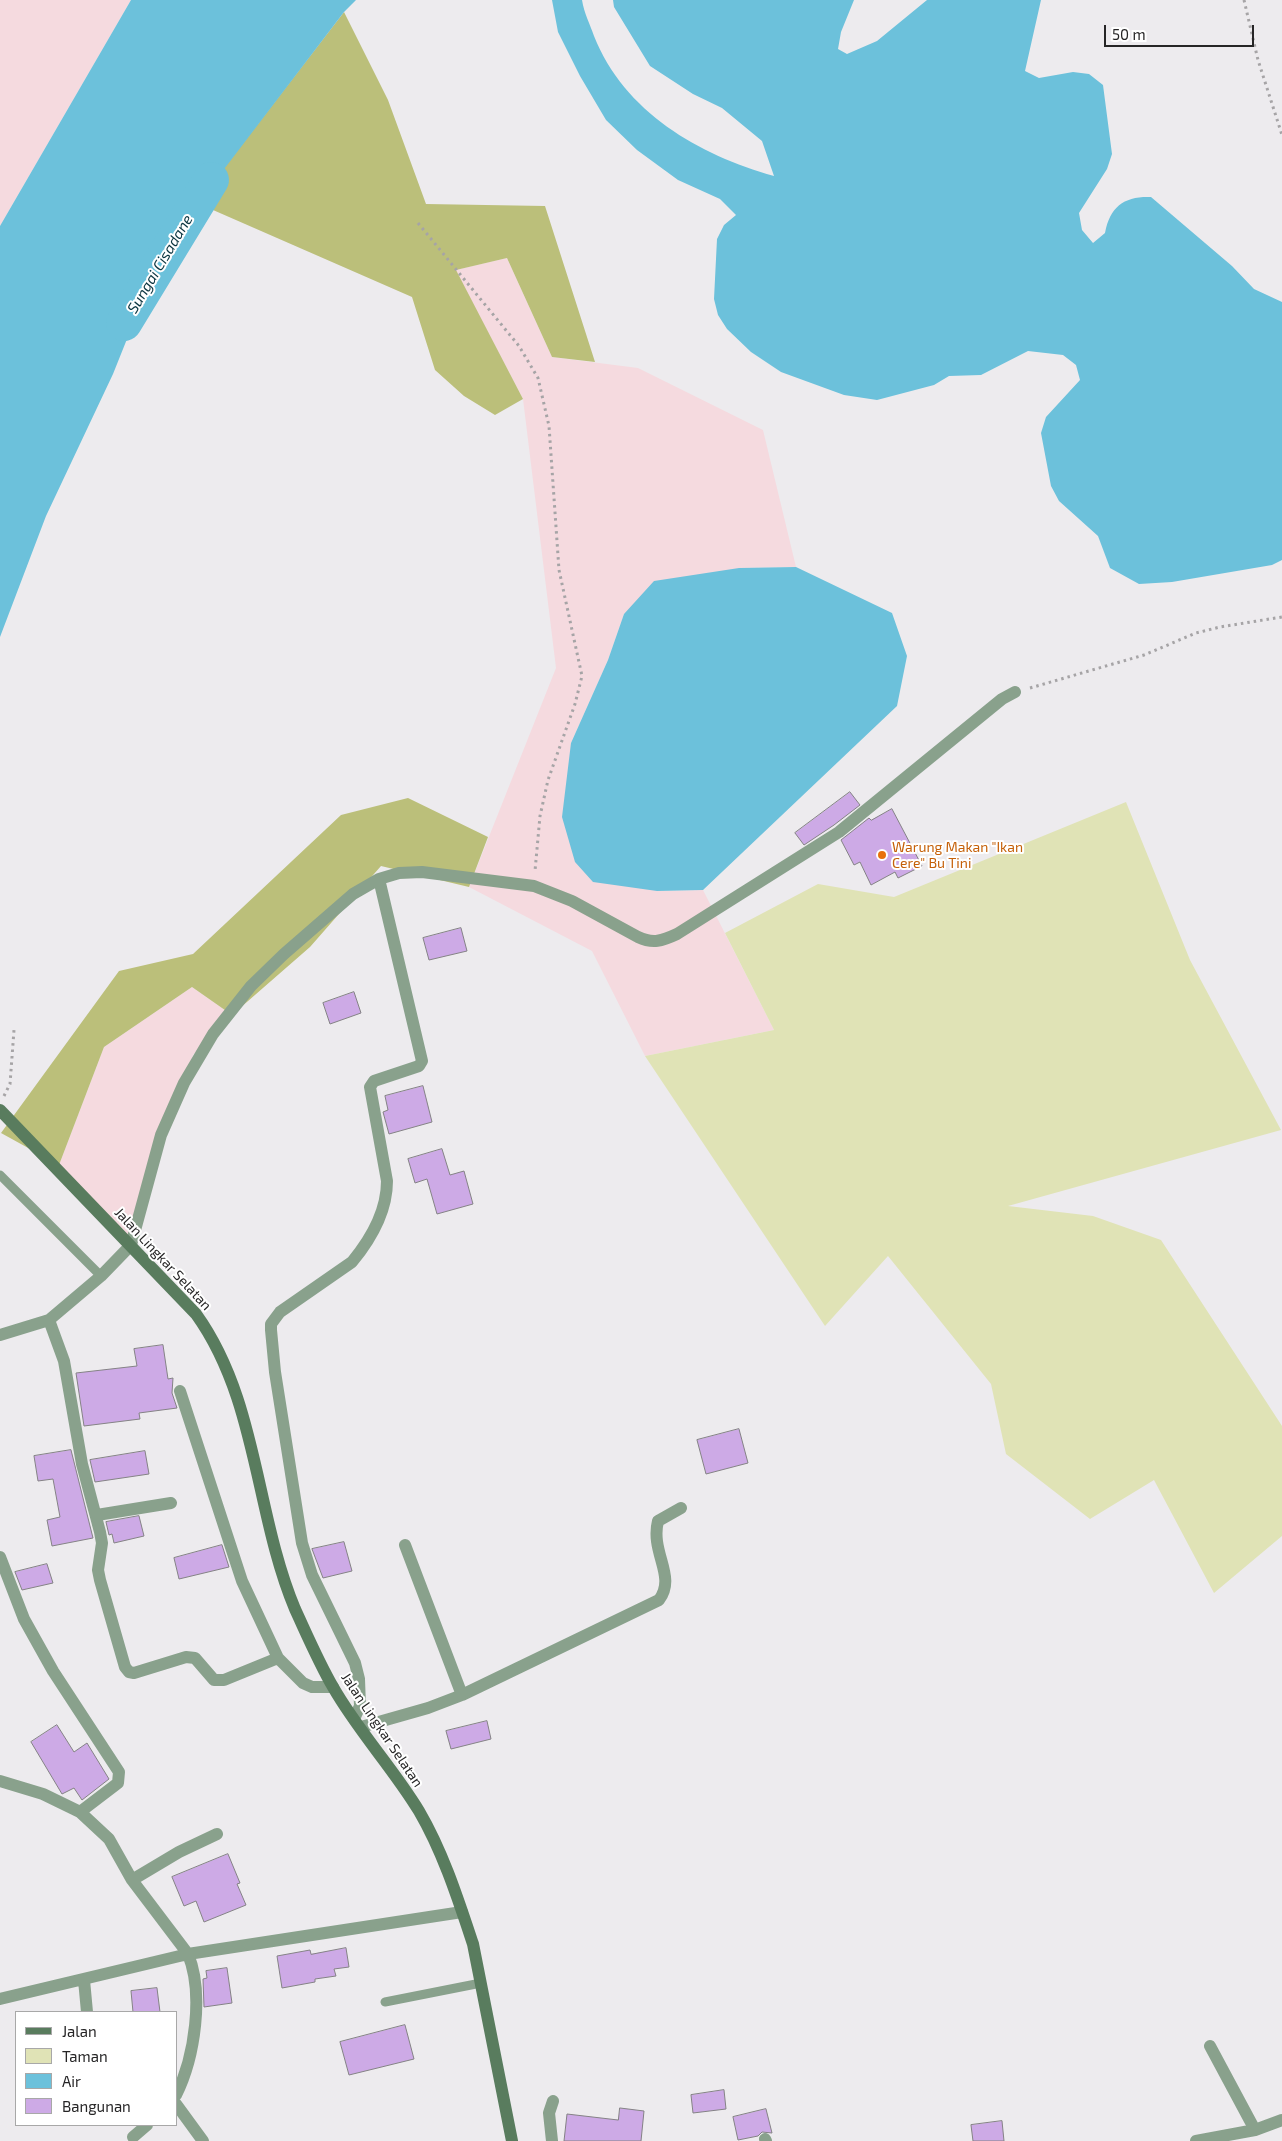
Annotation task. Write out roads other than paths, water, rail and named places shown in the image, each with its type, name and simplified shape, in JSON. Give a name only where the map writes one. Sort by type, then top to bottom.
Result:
[{"type":"main road","name":"Jalan Lingkar Selatan","points":[[2,1104],[92,1205],[196,1314],[218,1350],[247,1435],[272,1536],[295,1608],[333,1687],[418,1811],[462,1912],[473,1944],[512,2141]]},
{"type":"street","points":[[0,1334],[48,1320],[101,1276],[131,1245],[161,1136],[184,1083],[213,1034],[251,986],[284,954],[353,894],[378,879],[399,872],[422,872],[534,886],[572,901],[648,942],[661,942],[677,934],[839,832],[1002,699],[1015,692]]},
{"type":"street","points":[[378,879],[422,1061],[419,1066],[374,1081],[370,1087],[388,1181],[385,1207],[360,1253],[338,1273],[297,1298],[280,1312],[271,1324],[274,1372],[302,1543],[312,1575],[355,1663],[359,1679],[360,1706],[358,1723],[428,1708],[462,1695],[659,1600],[666,1591],[666,1577],[657,1550],[655,1533],[658,1521],[681,1508]]},
{"type":"street","points":[[48,1320],[64,1361],[82,1464],[97,1515],[102,1543],[98,1570],[100,1580],[128,1672],[134,1673],[186,1657],[195,1658],[214,1680],[224,1680],[278,1658]]},
{"type":"street","points":[[180,1391],[242,1581],[278,1658],[303,1683],[312,1687],[333,1687]]},
{"type":"street","points":[[97,1515],[171,1503]]},
{"type":"street","points":[[405,1545],[462,1695]]},
{"type":"street","points":[[0,1557],[24,1619],[53,1671],[119,1772],[118,1783],[80,1812]]},
{"type":"street","points":[[0,1781],[43,1794],[80,1812],[109,1839],[132,1880],[188,1954],[194,1967],[196,1990],[193,2042],[183,2082],[178,2091]]},
{"type":"street","points":[[132,1880],[179,1852],[217,1834]]},
{"type":"street","points":[[0,1999],[188,1954],[462,1912]]},
{"type":"street","points":[[84,1980],[86,2011]]},
{"type":"street","points":[[1210,2046],[1255,2130]]},
{"type":"street","points":[[552,2141],[549,2113],[553,2101]]},
{"type":"street","points":[[178,2107],[203,2141]]},
{"type":"street","points":[[1196,2141],[1255,2130],[1282,2120]]},
{"type":"street","points":[[133,2137],[146,2126]]},
{"type":"lane","points":[[0,1175],[101,1276]]},
{"type":"lane","points":[[385,2002],[481,1982]]},
{"type":"water","points":[[131,0],[356,0],[344,12],[199,202],[157,264],[113,374],[46,516],[0,637],[0,226]]},
{"type":"water","points":[[552,0],[582,0],[594,36],[607,63],[624,87],[644,108],[667,127],[692,143],[718,156],[774,176],[762,141],[722,108],[693,94],[650,66],[614,7],[613,0],[854,0],[841,32],[838,49],[847,54],[877,41],[927,0],[1041,0],[1025,71],[1039,78],[1073,72],[1089,74],[1103,85],[1112,154],[1107,169],[1079,213],[1082,230],[1093,243],[1105,233],[1111,216],[1120,204],[1134,198],[1151,197],[1232,266],[1254,289],[1282,302],[1282,560],[1272,565],[1172,582],[1139,584],[1110,568],[1098,536],[1059,501],[1051,486],[1041,433],[1046,417],[1080,380],[1076,365],[1063,355],[1028,351],[981,375],[949,376],[934,385],[877,400],[844,395],[781,372],[751,352],[727,329],[718,315],[714,299],[717,239],[724,225],[736,215],[720,199],[678,180],[637,150],[606,120],[580,76],[558,32]]},
{"type":"water","points":[[796,567],[892,613],[907,656],[897,706],[703,890],[657,891],[593,882],[575,862],[562,817],[571,743],[608,660],[624,614],[654,581],[739,568]]},
{"type":"waterway","name":"Sungai Cisadane","points":[[124,323],[211,180]]},
{"type":"place","name":"Warung Makan \"Ikan Cere\" Bu Tini","points":[[882,855]]}]
